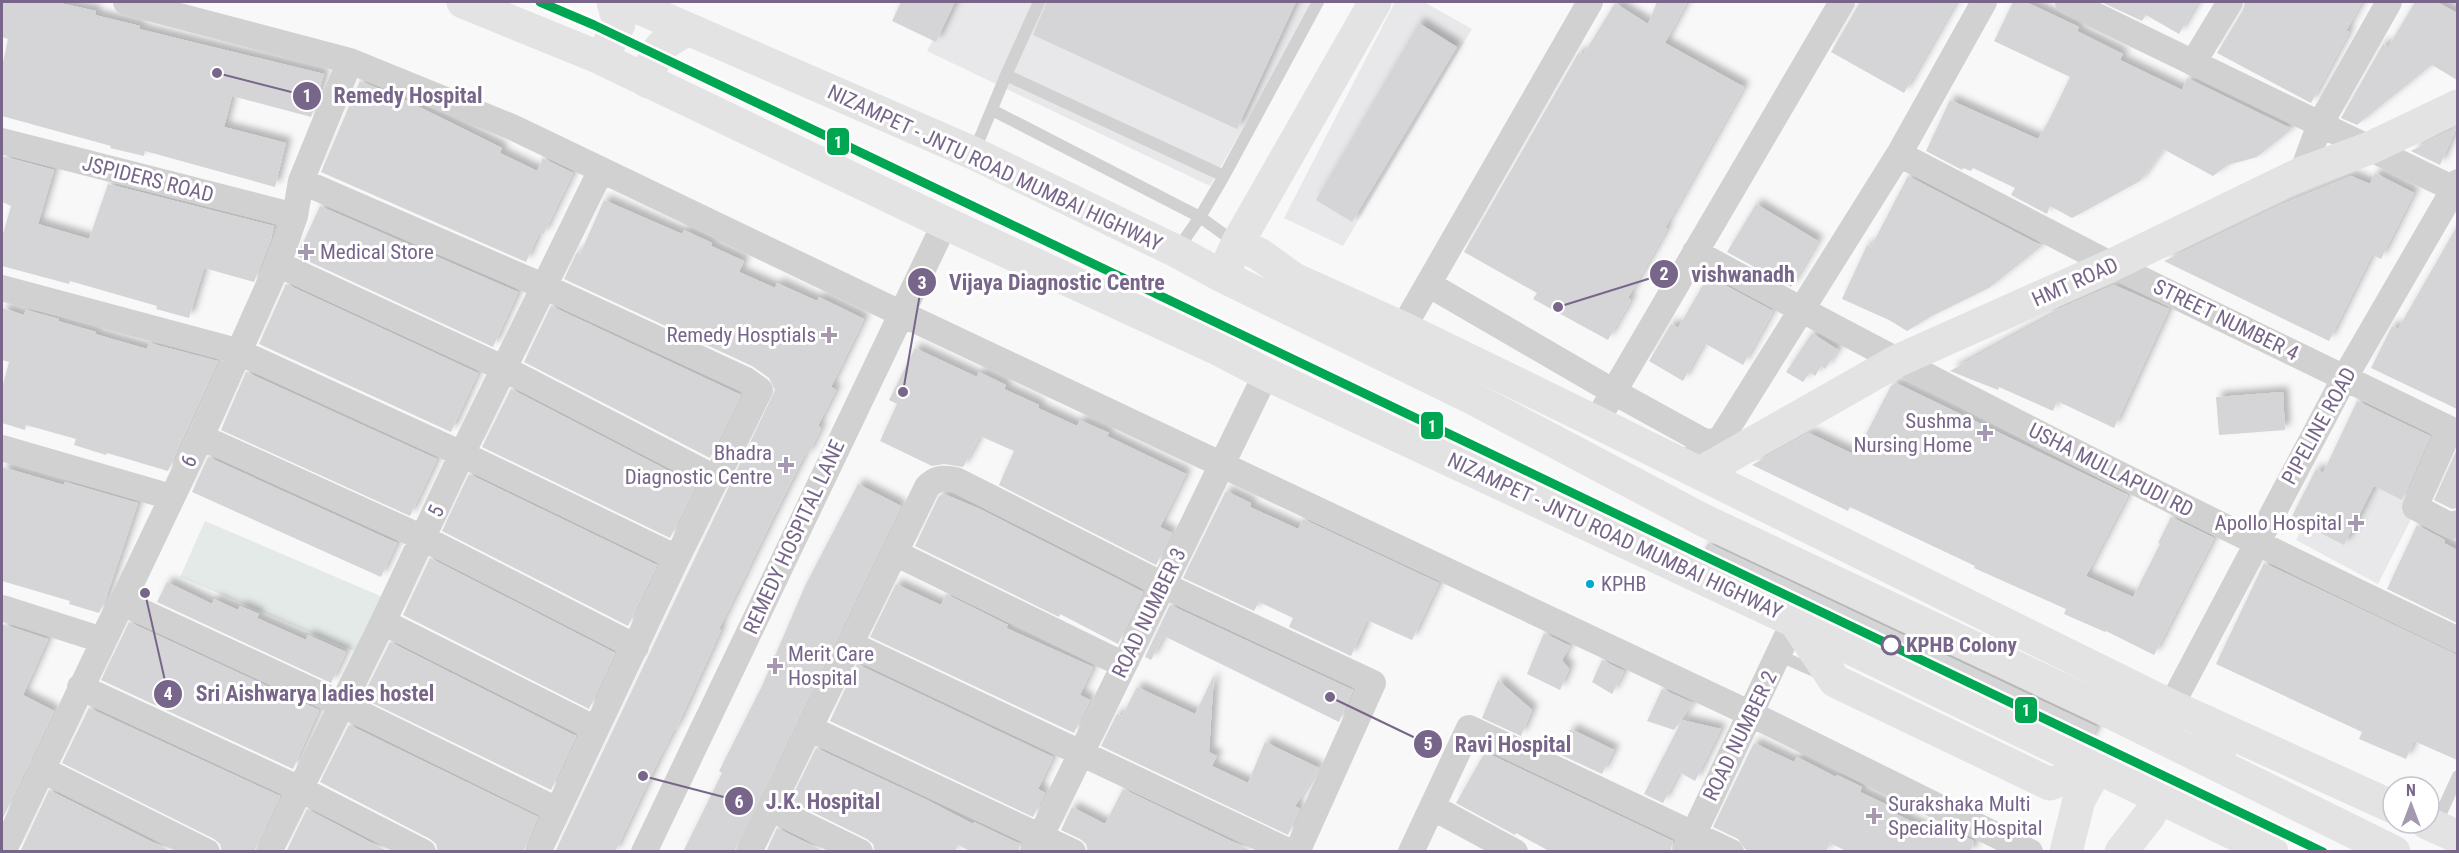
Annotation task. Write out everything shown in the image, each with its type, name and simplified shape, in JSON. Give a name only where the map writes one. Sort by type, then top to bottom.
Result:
[{"type":"main road","name":"NIZAMPET - JNTU ROAD MUMBAI HIGHWAY","points":[[463,2],[598,57],[945,223],[1220,350],[1266,375],[1794,621],[2272,852]]},
{"type":"main road","points":[[598,57],[607,48],[617,29],[619,20],[613,2]]},
{"type":"main road","name":"NIZAMPET - JNTU ROAD MUMBAI HIGHWAY","points":[[626,2],[973,153],[1472,398],[1703,520],[2223,767],[2394,852]]},
{"type":"main road","points":[[1222,276],[1237,244],[1375,2]]},
{"type":"main road","points":[[648,82],[652,64],[661,46],[664,42],[687,30]]},
{"type":"main road","name":"HMT ROAD","points":[[1691,469],[1720,449],[1897,361],[2112,266],[2302,173],[2370,148],[2457,106]]},
{"type":"main road","points":[[1237,244],[1258,254],[1294,279],[1403,328],[2171,706],[2381,802]]},
{"type":"main road","points":[[1794,621],[1835,681],[2079,800]]},
{"type":"main road","points":[[2205,721],[2223,767]]},
{"type":"main road","points":[[2050,784],[2097,768]]},
{"type":"main road","points":[[2066,852],[2079,800],[2097,768]]},
{"type":"main road","points":[[2121,852],[2149,816],[2159,797]]},
{"type":"street","points":[[126,2],[350,61],[512,127],[900,313],[1750,714],[2030,852]]},
{"type":"street","points":[[1403,328],[1590,2]]},
{"type":"street","points":[[1596,422],[1842,2]]},
{"type":"street","points":[[1428,284],[1614,392],[1720,449],[1720,440],[1899,154],[1984,2]]},
{"type":"street","points":[[2068,2],[2370,148],[2456,187]]},
{"type":"street","points":[[2193,63],[2230,2]]},
{"type":"street","points":[[2302,173],[2320,124],[2389,2]]},
{"type":"street","name":"6","points":[[3,852],[102,640],[201,437],[237,351],[278,264],[295,216],[301,180],[350,61]]},
{"type":"street","name":"JSPIDERS ROAD","points":[[2,141],[295,216]]},
{"type":"street","name":"STREET NUMBER 4","points":[[1899,154],[2112,266],[2345,377],[2453,436]]},
{"type":"street","name":"5","points":[[269,852],[383,622],[543,286],[601,170]]},
{"type":"street","points":[[301,180],[543,286],[746,380],[760,390],[677,558],[538,852]]},
{"type":"street","name":"PIPELINE ROAD","points":[[2171,706],[2255,543],[2345,377],[2456,187]]},
{"type":"street","name":"REMEDY HOSPITAL LANE","points":[[644,852],[945,223]]},
{"type":"street","name":"USHA MULLAPUDI RD","points":[[1695,252],[1897,361],[2255,543],[2457,640]]},
{"type":"street","points":[[278,264],[504,368],[717,479]]},
{"type":"street","points":[[2,288],[237,351],[462,454],[677,558]]},
{"type":"street","name":"ROAD NUMBER 3","points":[[1036,844],[1266,375]]},
{"type":"street","points":[[2453,436],[2415,507],[2451,526],[2457,524]]},
{"type":"street","points":[[201,437],[423,538],[636,647]]},
{"type":"street","points":[[2,448],[171,497]]},
{"type":"street","points":[[749,852],[927,487],[933,480],[949,479],[956,480],[1163,585],[1373,683],[1297,852]]},
{"type":"street","points":[[895,553],[1124,665]]},
{"type":"street","points":[[2,608],[102,640],[121,603],[341,704],[557,810]]},
{"type":"street","name":"ROAD NUMBER 2","points":[[1689,843],[1794,621]]},
{"type":"street","points":[[383,622],[596,729]]},
{"type":"street","points":[[850,644],[1290,852]]},
{"type":"street","points":[[80,687],[300,789],[423,852]]},
{"type":"street","points":[[809,728],[1036,844],[1073,852]]},
{"type":"street","points":[[1411,852],[1469,728],[1689,843],[1731,852]]},
{"type":"street","points":[[41,769],[207,852]]},
{"type":"street","points":[[1432,807],[1515,852]]},
{"type":"street","points":[[770,808],[860,852]]},
{"type":"lane","points":[[973,153],[1039,2]]},
{"type":"lane","points":[[1176,251],[1200,217],[1224,176],[1318,2]]},
{"type":"lane","points":[[1006,75],[1224,176]]},
{"type":"lane","points":[[992,110],[1200,217],[1237,244]]},
{"type":"lane","points":[[1778,655],[1835,681]]},
{"type":"lane","points":[[2441,826],[2457,776]]},
{"type":"shaded area","points":[[952,2],[1314,2],[1210,186],[927,51]]},
{"type":"shaded area","points":[[1395,2],[1424,2],[1472,29],[1343,246],[1284,218]]},
{"type":"shaded area","name":"Apollo Hospital","points":[[2340,449],[2421,500],[2378,584],[2296,540]]},
{"type":"shaded area","points":[[205,521],[385,598],[361,654],[180,577]]},
{"type":"building","points":[[2,2],[55,2],[96,11],[95,15],[140,26],[139,29],[324,74],[311,117],[232,96],[224,127],[286,143],[275,187],[145,151],[144,156],[110,148],[111,146],[2,116],[2,67],[8,39],[2,37]]},
{"type":"building","points":[[901,2],[955,2],[936,42],[892,21]]},
{"type":"building","points":[[1047,2],[1296,2],[1237,129],[1033,35]]},
{"type":"building","points":[[1657,2],[1687,2],[1665,43],[1744,87],[1665,228],[1667,229],[1628,298],[1631,300],[1608,340],[1533,299],[1537,293],[1464,252],[1579,52],[1583,55],[1615,3],[1648,24]]},
{"type":"building","points":[[1860,2],[1956,2],[1904,93],[1831,52]]},
{"type":"building","points":[[2013,2],[2026,2],[2079,27],[2077,31],[2123,54],[2120,60],[2182,90],[2187,78],[2292,129],[2257,157],[2228,165],[2213,176],[2163,149],[2140,181],[2072,218],[2050,206],[2047,214],[2011,195],[2015,188],[1973,168],[1971,171],[1963,168],[1962,170],[1926,151],[1950,100],[2038,139],[2070,77],[1994,41]]},
{"type":"building","points":[[2101,2],[2198,2],[2179,34],[2146,15],[2142,21]]},
{"type":"building","points":[[2245,2],[2362,2],[2346,31],[2349,32],[2311,103],[2217,53],[2243,10]]},
{"type":"building","points":[[2415,2],[2437,2],[2457,13],[2457,80],[2432,65],[2357,125],[2341,118],[2383,44],[2388,47]]},
{"type":"building","points":[[1419,23],[1457,47],[1352,222],[1316,200]]},
{"type":"building","points":[[360,81],[399,97],[502,148],[500,153],[537,171],[543,158],[573,173],[543,235],[539,233],[526,262],[321,172]]},
{"type":"building","points":[[2457,127],[2440,165],[2411,151],[2439,136]]},
{"type":"building","points":[[2,156],[54,170],[38,224],[89,239],[108,184],[274,226],[254,282],[204,268],[189,318],[156,309],[157,306],[70,281],[69,284],[2,266],[2,237],[11,206],[2,202]]},
{"type":"building","points":[[2375,173],[2414,193],[2381,259],[2372,255],[2329,341],[2164,261],[2285,203],[2351,176],[2370,184]]},
{"type":"building","points":[[1908,176],[2042,246],[1989,288],[1907,331],[1889,320],[1842,299],[1867,245],[1871,247]]},
{"type":"building","points":[[604,200],[682,234],[684,230],[712,243],[711,246],[744,261],[739,272],[775,288],[777,283],[817,301],[819,297],[864,319],[831,387],[836,390],[818,426],[821,428],[808,455],[805,454],[770,524],[719,629],[721,630],[676,729],[659,759],[615,852],[555,852],[775,390],[769,378],[752,366],[564,279],[577,252],[580,254]]},
{"type":"building","points":[[1756,204],[1818,241],[1791,287],[1727,252]]},
{"type":"building","points":[[320,206],[518,292],[493,347],[297,256]]},
{"type":"building","points":[[2457,226],[2457,409],[2371,368],[2392,326],[2398,329]]},
{"type":"building","points":[[1708,276],[1773,311],[1743,365],[1704,343],[1683,381],[1649,361],[1671,324],[1678,328]]},
{"type":"building","points":[[286,284],[478,373],[451,432],[259,344]]},
{"type":"building","points":[[2114,285],[2169,309],[2114,428],[2057,401],[2053,411],[1999,387],[1998,390],[1950,371],[2050,316],[2047,314]]},
{"type":"building","points":[[551,306],[741,395],[710,458],[524,362]]},
{"type":"building","points":[[2,308],[24,315],[26,310],[59,319],[58,321],[96,332],[95,334],[147,349],[149,343],[218,361],[168,471],[74,445],[76,439],[26,425],[25,430],[2,423],[2,388],[9,362],[2,360]]},
{"type":"building","points":[[1812,333],[1838,350],[1825,369],[1821,366],[1815,376],[1810,372],[1803,382],[1786,372]]},
{"type":"building","points":[[915,348],[977,377],[979,372],[1006,385],[1004,389],[1039,405],[1038,408],[1077,426],[1080,420],[1109,433],[1107,436],[1186,474],[1160,527],[1172,533],[1156,565],[999,485],[1014,451],[980,436],[963,467],[944,464],[932,466],[880,441],[897,404],[889,400]]},
{"type":"building","points":[[246,372],[437,459],[410,516],[221,430]]},
{"type":"building","points":[[1896,383],[2128,495],[2086,576],[2133,597],[2171,517],[2214,538],[2154,655],[2106,631],[2064,614],[2066,609],[1974,568],[1975,566],[1850,507],[1848,511],[1752,465],[1809,433],[1855,455],[1891,386]]},
{"type":"building","points":[[511,389],[696,485],[670,538],[482,447]]},
{"type":"building","points":[[2283,392],[2285,430],[2219,435],[2216,397]]},
{"type":"building","points":[[2357,401],[2430,436],[2402,500],[2374,486],[2344,545],[2291,518],[2316,469],[2323,473]]},
{"type":"building","points":[[2457,449],[2457,508],[2452,509],[2434,500]]},
{"type":"building","points":[[208,457],[397,543],[381,577],[192,492]]},
{"type":"building","points":[[2,467],[138,503],[99,613],[69,604],[70,601],[2,581]]},
{"type":"building","points":[[469,474],[657,565],[628,626],[442,531]]},
{"type":"building","points":[[858,484],[901,506],[734,852],[683,852],[722,773],[719,771],[762,686],[805,586]]},
{"type":"building","points":[[1226,491],[1251,503],[1250,507],[1298,529],[1303,519],[1439,583],[1412,640],[1367,620],[1351,656],[1289,627],[1293,618],[1259,602],[1254,611],[1183,578]]},
{"type":"building","points":[[944,494],[980,509],[1143,592],[1118,644],[1060,614],[1059,617],[915,546],[939,496]]},
{"type":"building","points":[[2417,525],[2445,540],[2444,543],[2457,550],[2457,623],[2387,589]]},
{"type":"building","points":[[1708,543],[2097,727],[2089,743],[1700,557]]},
{"type":"building","points":[[430,558],[615,653],[589,709],[403,615]]},
{"type":"building","points":[[2264,563],[2457,655],[2457,760],[2414,741],[2406,759],[2359,739],[2362,732],[2216,664]]},
{"type":"building","points":[[167,582],[212,604],[214,599],[238,610],[240,606],[259,614],[257,618],[306,640],[308,635],[346,652],[331,683],[157,602]]},
{"type":"building","points":[[896,584],[941,605],[946,594],[1008,625],[1006,628],[1093,667],[1080,695],[1090,700],[1074,733],[870,637]]},
{"type":"building","points":[[1170,605],[1353,690],[1339,722],[1166,637],[1163,637],[1151,660],[1145,657]]},
{"type":"building","points":[[129,622],[319,710],[293,769],[101,680]]},
{"type":"building","points":[[2,624],[48,639],[23,695],[54,711],[2,820]]},
{"type":"building","points":[[1544,633],[1570,646],[1562,660],[1569,669],[1560,690],[1527,674]]},
{"type":"building","points":[[390,642],[576,736],[551,790],[362,698]]},
{"type":"building","points":[[1602,660],[1624,671],[1612,694],[1592,682]]},
{"type":"building","points":[[857,664],[1053,757],[1038,789],[1045,793],[1033,817],[830,721]]},
{"type":"building","points":[[1214,675],[1209,752],[1217,756],[1212,766],[1248,783],[1265,742],[1319,768],[1295,806],[1300,809],[1288,835],[1101,746],[1117,714],[1122,716],[1137,687],[1195,714]]},
{"type":"building","points":[[1498,680],[1532,710],[1521,736],[1482,718]]},
{"type":"building","points":[[1662,689],[1693,703],[1674,730],[1647,721]]},
{"type":"building","points":[[89,708],[280,796],[254,852],[222,852],[220,844],[214,839],[62,763]]},
{"type":"building","points":[[1682,720],[1721,729],[1695,781],[1679,772],[1663,803],[1644,794]]},
{"type":"building","points":[[349,725],[538,817],[523,852],[438,852],[436,844],[430,839],[320,782]]},
{"type":"building","points":[[1571,729],[1614,750],[1602,774],[1559,754]]},
{"type":"building","points":[[1754,743],[1794,762],[1797,757],[1836,777],[1837,775],[1862,787],[1860,792],[1898,810],[1896,814],[1938,834],[1942,825],[1974,841],[1971,849],[1976,852],[1848,852],[1830,843],[1826,852],[1751,852],[1745,849],[1738,839],[1713,827]]},
{"type":"building","points":[[816,748],[973,824],[974,822],[1020,844],[1018,852],[972,852],[958,845],[955,852],[875,852],[873,844],[867,839],[790,801]]},
{"type":"building","points":[[1485,752],[1673,841],[1670,852],[1551,852],[1516,833],[1515,835],[1456,803]]},
{"type":"building","points":[[1123,789],[1254,852],[1088,852],[1086,844],[1080,839],[1061,830],[1072,807],[1105,824]]},
{"type":"building","points":[[49,790],[172,852],[20,852]]},
{"type":"building","points":[[307,809],[389,852],[286,852]]},
{"type":"building","points":[[777,828],[825,852],[766,852]]},
{"type":"transit line","name":"1","points":[[540,2],[594,25],[2323,852]]},
{"type":"place","name":"Remedy Hospital","points":[[217,73]]},
{"type":"place","name":"Medical Store","points":[[306,252]]},
{"type":"place","name":"vishwanadh","points":[[1558,307]]},
{"type":"place","name":"Remedy Hosptials","points":[[829,335]]},
{"type":"place","name":"Vijaya Diagnostic Centre","points":[[903,392]]},
{"type":"place","name":"Sushma Nursing Home","points":[[1985,433]]},
{"type":"place","name":"Bhadra Diagnostic Centre","points":[[786,465]]},
{"type":"place","name":"Apollo Hospital","points":[[2356,523]]},
{"type":"place","name":"KPHB","points":[[1590,584]]},
{"type":"place","name":"Sri Aishwarya ladies hostel","points":[[145,593]]},
{"type":"place","name":"KPHB Colony","points":[[1891,645]]},
{"type":"place","name":"Merit Care Hospital","points":[[775,666]]},
{"type":"place","name":"Ravi Hospital","points":[[1330,697]]},
{"type":"place","name":"J.K. Hospital","points":[[643,776]]},
{"type":"place","name":"Surakshaka Multi Speciality Hospital","points":[[1874,816]]}]
